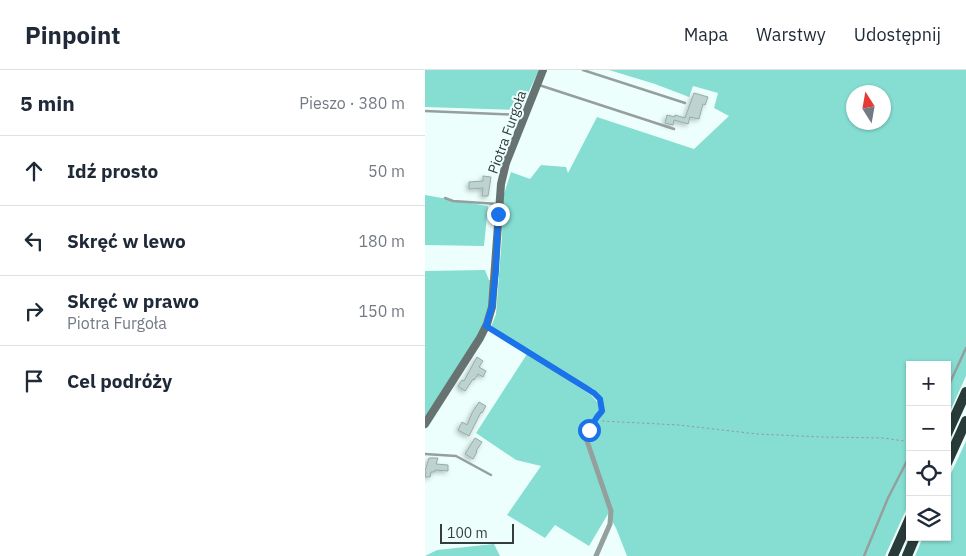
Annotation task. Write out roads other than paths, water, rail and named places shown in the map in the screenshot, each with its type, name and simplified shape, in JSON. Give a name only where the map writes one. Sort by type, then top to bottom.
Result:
[{"type":"highway","points":[[951,425],[966,392]]},
{"type":"highway","points":[[951,454],[966,421]]},
{"type":"highway","points":[[893,556],[906,527]]},
{"type":"highway","points":[[907,556],[913,541]]},
{"type":"street","name":"Piotra Furgoła","points":[[425,424],[486,326],[492,307],[496,270],[501,184],[506,163],[543,70]]},
{"type":"street","points":[[486,326],[594,393],[600,399],[602,411],[594,421],[586,438],[611,511],[610,524],[596,556]]},
{"type":"lane","points":[[583,70],[685,103]]},
{"type":"lane","points":[[537,85],[674,129]]},
{"type":"lane","points":[[425,111],[525,115]]},
{"type":"lane","points":[[445,198],[453,201],[499,205]]},
{"type":"lane","points":[[951,381],[966,348]]},
{"type":"lane","points":[[425,454],[455,456],[491,476]]},
{"type":"lane","points":[[864,556],[888,498],[906,464]]}]
